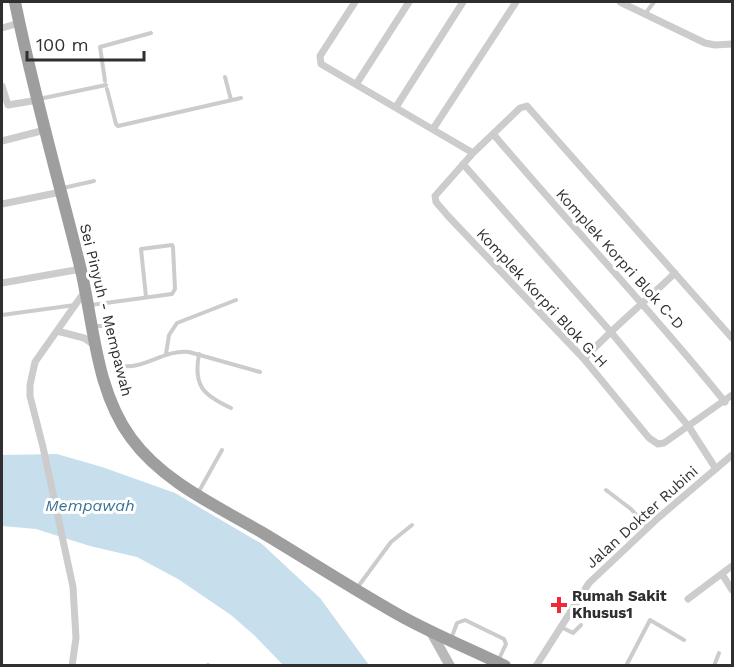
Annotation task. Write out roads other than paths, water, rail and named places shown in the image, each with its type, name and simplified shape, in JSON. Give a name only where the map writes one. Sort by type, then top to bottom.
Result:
[{"type":"highway","name":"Sei Pinyuh - Mempawah","points":[[15,2],[81,269],[85,291],[82,305],[92,327],[107,389],[117,415],[130,436],[155,466],[197,494],[431,632],[453,634],[501,660]]},
{"type":"main road","points":[[431,632],[450,666]]},
{"type":"street","points":[[355,2],[320,56],[321,64],[473,153]]},
{"type":"street","points":[[357,83],[409,2]]},
{"type":"street","points":[[396,107],[463,2]]},
{"type":"street","points":[[433,129],[516,2]]},
{"type":"street","points":[[620,2],[705,43],[732,44]]},
{"type":"street","points":[[2,28],[19,23]]},
{"type":"street","points":[[2,86],[8,105]]},
{"type":"street","points":[[2,110],[8,105],[38,100]]},
{"type":"street","points":[[716,469],[689,427],[610,331],[464,164],[520,108],[527,105],[732,338]]},
{"type":"street","points":[[2,141],[45,130]]},
{"type":"street","name":"Komplek Korpri Blok C-D","points":[[494,135],[676,342],[724,402]]},
{"type":"street","name":"Komplek Korpri Blok G-H","points":[[464,164],[435,196],[436,202],[584,359],[649,438],[658,444],[664,443],[689,427]]},
{"type":"street","points":[[2,204],[61,190]]},
{"type":"street","points":[[2,283],[81,269]]},
{"type":"street","points":[[584,359],[610,331],[642,305],[675,273]]},
{"type":"street","points":[[72,666],[76,638],[73,587],[69,561],[30,396],[30,376],[35,362],[57,332],[82,305]]},
{"type":"street","points":[[57,332],[84,338],[96,346]]},
{"type":"street","points":[[689,427],[732,395]]},
{"type":"street","name":"Jalan Dokter Rubini","points":[[536,666],[589,583],[732,455]]},
{"type":"street","points":[[688,599],[732,566]]},
{"type":"street","points":[[722,574],[732,590]]},
{"type":"lane","points":[[645,14],[654,2]]},
{"type":"lane","points":[[151,33],[100,47],[106,85],[118,126],[241,98]]},
{"type":"lane","points":[[225,77],[231,100]]},
{"type":"lane","points":[[38,100],[106,85]]},
{"type":"lane","points":[[61,190],[94,181]]},
{"type":"lane","points":[[2,315],[172,294],[174,292],[172,245],[141,249],[146,297]]},
{"type":"lane","points":[[166,354],[169,335],[177,323],[236,300]]},
{"type":"lane","points":[[92,327],[104,326],[111,332],[122,366],[134,365],[180,351],[199,354],[260,372]]},
{"type":"lane","points":[[199,354],[197,376],[202,389],[214,400],[231,408]]},
{"type":"lane","points":[[197,494],[222,450]]},
{"type":"lane","points":[[606,490],[632,509],[648,528]]},
{"type":"lane","points":[[356,589],[391,542],[412,525]]},
{"type":"lane","points":[[453,634],[459,621],[465,620],[504,639],[506,644],[501,660]]},
{"type":"lane","points":[[626,666],[650,620],[684,640]]},
{"type":"lane","points":[[560,627],[573,633],[581,625]]},
{"type":"lane","points":[[714,666],[719,653]]},
{"type":"water","name":"Mempawah","points":[[57,454],[175,493],[262,544],[320,598],[369,665],[283,665],[231,615],[178,579],[137,557],[90,546],[36,529],[2,526],[2,455]]},
{"type":"place","name":"Rumah Sakit Khusus1","points":[[559,605]]}]
